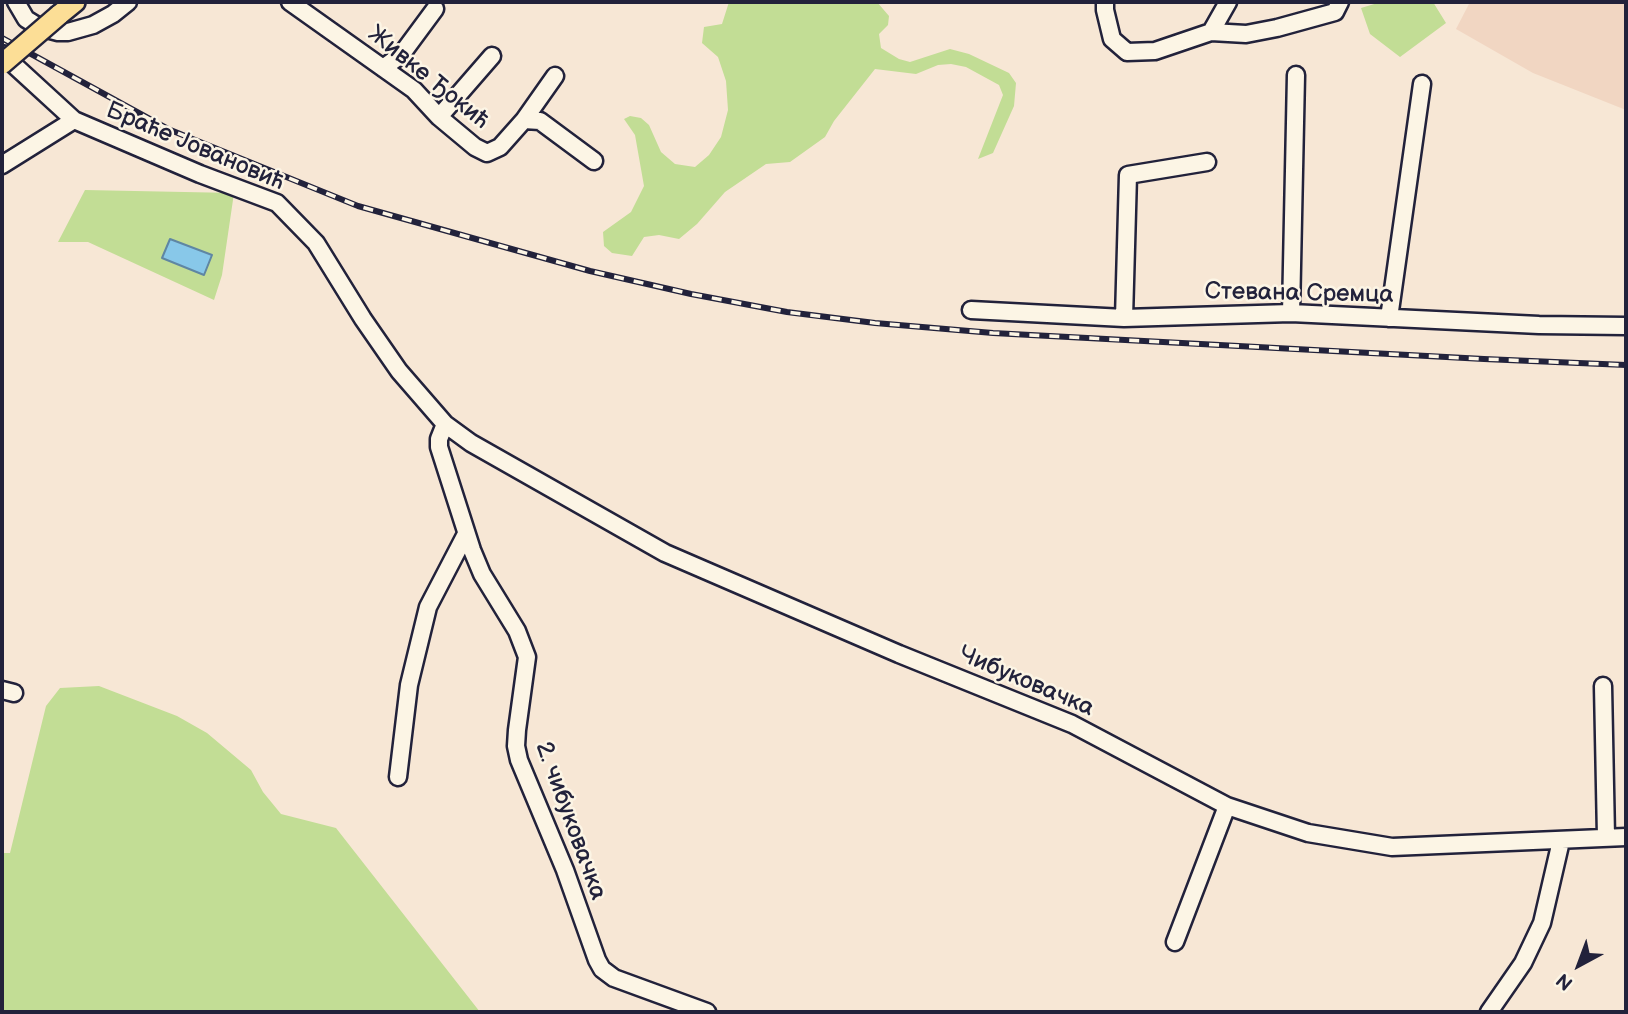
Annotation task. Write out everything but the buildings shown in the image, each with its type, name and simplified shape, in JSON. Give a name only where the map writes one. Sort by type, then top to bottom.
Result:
[{"type":"main road","points":[[2,64],[75,2]]},
{"type":"street","points":[[16,2],[26,19],[58,32],[93,25],[128,2]]},
{"type":"street","name":"Живке Ђокић","points":[[290,2],[414,90],[439,117],[475,147],[487,153],[500,147],[524,120],[555,76]]},
{"type":"street","points":[[1105,2],[1112,39],[1128,52],[1155,51],[1211,32],[1245,34],[1277,28],[1335,12],[1340,2]]},
{"type":"street","points":[[1211,32],[1228,2]]},
{"type":"street","points":[[383,68],[401,55],[435,9]]},
{"type":"street","points":[[2,54],[74,120]]},
{"type":"street","points":[[439,117],[492,56]]},
{"type":"street","points":[[1291,313],[1296,75]]},
{"type":"street","points":[[1389,318],[1422,84]]},
{"type":"street","name":"Браће Јовановић","points":[[2,165],[74,120],[277,203],[316,243],[399,371],[445,424]]},
{"type":"street","points":[[524,120],[540,121],[594,161]]},
{"type":"street","points":[[1124,318],[1128,175],[1207,162]]},
{"type":"street","name":"Стевана Сремца","points":[[971,310],[1124,318],[1291,313],[1539,325],[1626,326]]},
{"type":"street","name":"2. чибуковачка","points":[[445,424],[440,432],[439,447],[466,534],[482,574],[524,646],[527,657],[517,730],[519,760],[565,870],[597,960],[602,969],[614,978],[707,1012]]},
{"type":"street","name":"Чибуковачка","points":[[445,424],[471,443],[665,553],[899,654],[1072,724],[1227,806],[1308,833],[1392,847],[1626,837]]},
{"type":"street","points":[[398,777],[409,685],[428,607],[466,534]]},
{"type":"street","points":[[1603,686],[1606,837]]},
{"type":"street","points":[[1175,942],[1227,806]]},
{"type":"street","points":[[1489,1012],[1523,964],[1542,923],[1561,841]]},
{"type":"shaded area","points":[[1470,2],[1626,2],[1626,110],[1533,73],[1456,29]]},
{"type":"green space","points":[[729,2],[877,2],[889,16],[888,25],[879,34],[881,48],[899,59],[910,62],[950,49],[969,54],[1009,73],[1016,83],[1014,106],[993,153],[978,159],[1003,95],[999,85],[966,67],[951,64],[938,65],[916,74],[875,69],[834,121],[825,137],[790,162],[766,164],[725,192],[697,224],[679,239],[659,235],[644,237],[632,256],[612,253],[604,246],[603,232],[631,212],[644,186],[635,135],[624,119],[630,116],[641,118],[649,125],[661,152],[675,164],[695,167],[709,155],[721,137],[728,110],[726,81],[718,57],[702,43],[704,27],[722,24]]},
{"type":"green space","points":[[1381,2],[1433,2],[1446,23],[1400,57],[1370,34],[1361,8]]},
{"type":"green space","points":[[85,190],[234,193],[222,275],[214,300],[88,242],[58,242]]},
{"type":"green space","points":[[99,686],[177,716],[207,733],[251,770],[263,792],[281,814],[336,828],[480,1012],[2,1012],[2,853],[10,853],[46,706],[60,688]]},
{"type":"water","points":[[170,239],[212,255],[204,275],[162,258]]},
{"type":"railway","points":[[2,38],[168,129],[358,206],[590,271],[691,294],[787,312],[993,333],[1626,365]]}]
